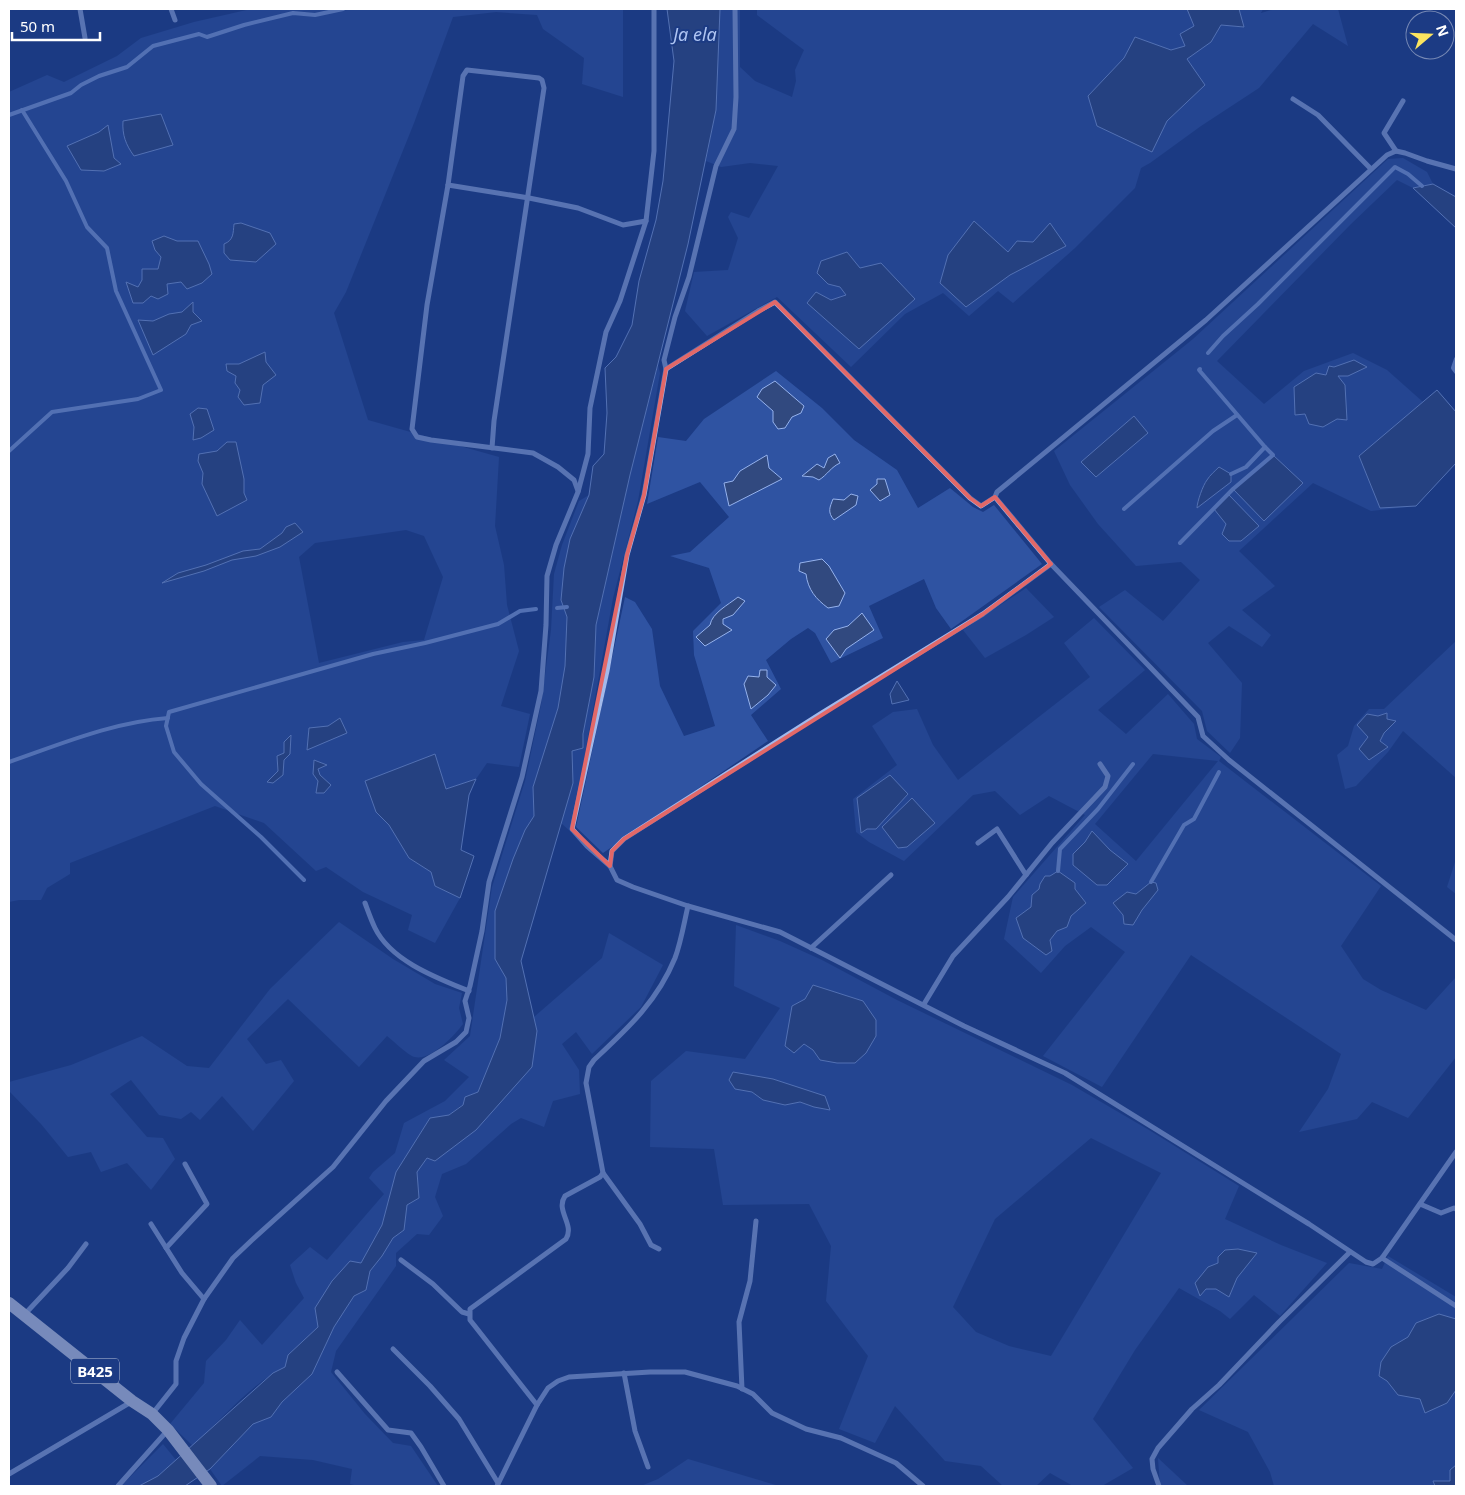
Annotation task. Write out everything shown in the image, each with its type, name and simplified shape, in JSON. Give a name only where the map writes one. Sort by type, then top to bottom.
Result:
[{"type":"main road","name":"B425","points":[[9,1303],[132,1401],[152,1414],[178,1442],[211,1486]]},
{"type":"street","points":[[80,9],[85,38]]},
{"type":"street","points":[[172,9],[174,20]]},
{"type":"street","points":[[152,1414],[176,1384],[176,1361],[184,1338],[204,1299],[234,1258],[333,1167],[386,1101],[424,1061],[456,1042],[466,1032],[469,1018],[465,1001],[469,991],[482,931],[489,882],[522,778],[541,690],[548,576],[556,545],[578,492],[588,454],[590,408],[606,332],[620,301],[646,220],[654,151],[654,9]]},
{"type":"street","points":[[735,9],[736,97],[734,129],[716,166],[689,277],[675,317],[664,360],[666,369],[644,495],[627,555],[607,671],[572,829],[587,846],[610,866],[617,880],[688,906],[780,932],[964,1026],[1065,1073],[1372,1264],[1382,1258],[1456,1152]]},
{"type":"street","points":[[492,448],[494,420],[529,198],[544,88],[542,80],[539,78],[467,70],[463,76],[448,185],[427,305],[412,429],[417,437],[492,448],[532,453],[558,467],[574,480],[578,492]]},
{"type":"street","points":[[1293,99],[1318,116],[1371,169]]},
{"type":"street","points":[[1396,151],[1384,134],[1403,101]]},
{"type":"street","points":[[666,369],[758,310],[774,302],[970,498],[981,506],[995,497],[997,492],[1206,320],[1387,155],[1396,151],[1405,152],[1427,161],[1456,169]]},
{"type":"street","points":[[448,185],[578,208],[622,225],[646,220]]},
{"type":"street","points":[[995,497],[1052,564],[1198,717],[1203,736],[1229,760],[1456,940]]},
{"type":"street","points":[[610,866],[612,851],[624,839],[820,714],[983,614],[1052,564]]},
{"type":"street","points":[[924,1004],[953,956],[1104,787],[1108,776],[1100,764]]},
{"type":"street","points":[[978,843],[997,829],[1026,875]]},
{"type":"street","points":[[811,948],[892,875]]},
{"type":"street","points":[[365,903],[375,929],[396,954],[438,978],[469,991]]},
{"type":"street","points":[[659,1249],[651,1245],[640,1224],[603,1173],[586,1083],[589,1067],[594,1060],[637,1020],[656,995],[675,957],[688,906]]},
{"type":"street","points":[[166,1248],[207,1204],[185,1164]]},
{"type":"street","points":[[537,1404],[474,1326],[470,1320],[470,1309],[566,1239],[569,1229],[562,1210],[562,1200],[565,1196],[600,1177],[603,1173]]},
{"type":"street","points":[[1420,1204],[1441,1213],[1456,1209]]},
{"type":"street","points":[[742,1388],[740,1322],[750,1281],[756,1221]]},
{"type":"street","points":[[151,1224],[182,1273],[204,1299]]},
{"type":"street","points":[[24,1315],[68,1268],[86,1244]]},
{"type":"street","points":[[1159,1486],[1153,1469],[1152,1459],[1158,1448],[1192,1409],[1219,1386],[1279,1322],[1350,1252]]},
{"type":"street","points":[[1382,1258],[1456,1306]]},
{"type":"street","points":[[401,1260],[433,1284],[462,1312],[469,1314]]},
{"type":"street","points":[[393,1349],[430,1386],[459,1419],[498,1485]]},
{"type":"street","points":[[337,1372],[388,1430],[411,1433],[444,1486]]},
{"type":"street","points":[[498,1485],[537,1404],[548,1388],[558,1381],[570,1377],[624,1373],[685,1372],[742,1388],[753,1394],[772,1413],[806,1429],[841,1438],[896,1463],[923,1486]]},
{"type":"street","points":[[624,1373],[635,1431],[648,1467]]},
{"type":"street","points":[[9,1474],[132,1401]]},
{"type":"street","points":[[118,1486],[168,1430]]},
{"type":"highlighted area","points":[[775,302],[970,498],[981,506],[995,497],[1051,564],[983,614],[624,839],[612,851],[610,866],[572,829],[627,555],[644,495],[666,369]]},
{"type":"shaded area","points":[[251,9],[623,9],[623,97],[582,84],[584,58],[543,29],[537,15],[496,12],[453,17],[414,123],[346,292],[334,313],[368,420],[499,457],[495,526],[504,565],[507,605],[519,651],[501,706],[530,714],[519,767],[487,763],[476,779],[446,789],[435,754],[376,812],[389,825],[409,858],[431,872],[435,886],[460,898],[435,943],[408,930],[412,915],[363,892],[326,867],[316,871],[264,823],[215,806],[70,863],[70,874],[47,888],[41,900],[9,902],[9,92],[47,75],[64,82],[117,56],[141,38],[194,22]],"holes":[[[406,530],[424,536],[443,577],[424,640],[403,642],[319,663],[299,557],[315,543]]]},
{"type":"shaded area","points":[[720,9],[740,9],[740,67],[755,81],[792,97],[796,81],[795,70],[804,50],[757,15],[757,9],[1187,9],[1194,26],[1185,46],[1171,50],[1135,38],[1124,58],[1088,96],[1167,121],[1205,85],[1187,59],[1211,42],[1221,25],[1244,27],[1239,9],[1263,9],[1261,13],[1275,9],[1338,9],[1348,46],[1313,24],[1259,88],[1141,168],[1135,188],[1075,248],[1013,303],[998,291],[969,316],[943,293],[905,314],[851,367],[777,297],[707,336],[685,311],[694,272],[728,270],[738,238],[728,217],[731,212],[749,218],[778,166],[750,163],[721,167],[706,161],[716,110]]},
{"type":"shaded area","points":[[1403,158],[1427,172],[1433,184],[1413,188],[1397,180],[1351,224],[1217,361],[1264,404],[1304,371],[1353,353],[1387,370],[1423,402],[1437,390],[1456,412],[1456,463],[1416,506],[1371,511],[1313,483],[1239,551],[1275,586],[1242,610],[1271,635],[1262,647],[1229,626],[1208,643],[1242,683],[1240,738],[1230,753],[1207,731],[1202,711],[1099,607],[1125,590],[1163,621],[1200,580],[1181,562],[1136,566],[1098,524],[1070,485],[1054,451],[1193,339],[1388,159]]},
{"type":"shaded area","points":[[658,365],[660,373],[638,501],[613,598],[571,832],[561,823],[573,783],[572,750],[583,748],[583,735],[594,677],[596,625],[630,475]]},
{"type":"shaded area","points":[[776,371],[822,408],[854,440],[897,470],[918,508],[950,488],[973,507],[983,512],[994,505],[1042,564],[951,629],[936,608],[924,579],[869,606],[883,638],[831,663],[815,633],[808,628],[791,639],[766,660],[781,689],[751,715],[768,741],[603,853],[576,827],[625,597],[635,602],[652,629],[660,686],[684,736],[715,726],[694,655],[693,631],[721,603],[709,568],[670,556],[690,552],[729,517],[700,482],[647,504],[658,437],[686,441],[704,419]]},
{"type":"shaded area","points":[[589,495],[570,539],[561,600],[567,617],[565,666],[558,708],[533,787],[534,816],[525,830],[513,859],[495,911],[495,959],[506,978],[507,1000],[500,1038],[478,1092],[465,1097],[463,1104],[449,1115],[430,1118],[396,1172],[382,1225],[361,1263],[350,1262],[315,1308],[318,1327],[288,1355],[285,1367],[249,1392],[193,1446],[170,1424],[204,1383],[206,1361],[226,1340],[240,1320],[262,1345],[304,1298],[296,1283],[290,1265],[310,1247],[327,1260],[384,1194],[369,1178],[373,1172],[395,1153],[404,1123],[445,1101],[469,1077],[444,1060],[470,1036],[492,887],[525,781],[541,705],[551,630],[554,574],[562,545],[579,501]]},
{"type":"shaded area","points":[[1026,588],[1054,617],[985,658],[963,630]]},
{"type":"shaded area","points":[[1094,618],[1145,670],[1098,710],[1126,734],[1168,694],[1194,724],[1197,739],[1221,757],[1219,761],[1381,886],[1341,946],[1363,979],[1381,990],[1426,1010],[1456,977],[1456,1057],[1408,1118],[1372,1102],[1357,1119],[1299,1132],[1328,1089],[1341,1054],[1191,955],[1102,1087],[1043,1056],[1125,952],[1091,927],[1065,946],[1041,973],[1004,939],[1013,897],[1085,815],[1049,796],[1020,815],[995,791],[973,795],[904,861],[869,842],[856,832],[853,799],[897,765],[872,726],[893,712],[917,709],[933,745],[958,780],[1090,677],[1064,643]],"holes":[[[1153,754],[1218,761],[1136,861],[1095,824]]]},
{"type":"shaded area","points":[[1456,641],[1456,778],[1403,731],[1388,752],[1356,786],[1345,789],[1337,755],[1348,746],[1354,726],[1369,709],[1384,709]]},
{"type":"shaded area","points":[[1456,859],[1456,894],[1447,887]]},
{"type":"shaded area","points":[[339,922],[393,959],[435,984],[462,993],[459,1008],[463,1024],[440,1048],[425,1056],[412,1056],[387,1036],[359,1067],[288,999],[247,1039],[266,1064],[281,1060],[294,1081],[253,1131],[222,1096],[200,1120],[191,1112],[181,1119],[159,1115],[131,1080],[110,1094],[147,1137],[163,1138],[175,1159],[151,1190],[127,1163],[101,1172],[91,1152],[68,1157],[41,1124],[9,1091],[9,1082],[71,1065],[142,1036],[187,1066],[209,1068],[270,989]]},
{"type":"shaded area","points":[[736,925],[780,941],[822,960],[897,1000],[1072,1085],[1239,1186],[1225,1219],[1281,1245],[1327,1263],[1280,1316],[1254,1295],[1230,1319],[1220,1311],[1179,1288],[1135,1350],[1093,1419],[1133,1468],[1102,1486],[1073,1486],[1050,1473],[1036,1486],[1003,1486],[981,1466],[945,1461],[895,1406],[875,1443],[839,1429],[868,1356],[826,1301],[831,1246],[809,1204],[723,1205],[714,1149],[650,1147],[651,1081],[686,1051],[745,1059],[780,1008],[734,986]],"holes":[[[813,985],[863,1001],[821,1060],[813,1050],[803,1044]],[[768,1078],[825,1096],[830,1110],[800,1102],[784,1105],[763,1100],[752,1092]],[[1091,1138],[1161,1173],[1051,1356],[1009,1346],[976,1332],[953,1307],[995,1219]]]},
{"type":"shaded area","points":[[609,933],[663,965],[641,1007],[592,1054],[576,1032],[562,1044],[579,1070],[580,1094],[553,1101],[544,1127],[521,1118],[511,1124],[466,1164],[442,1174],[435,1197],[443,1216],[429,1235],[417,1234],[396,1253],[396,1266],[336,1351],[331,1372],[365,1414],[393,1443],[411,1446],[438,1486],[358,1486],[350,1484],[352,1469],[313,1460],[260,1456],[222,1486],[210,1469],[253,1424],[271,1417],[282,1402],[312,1374],[334,1327],[354,1296],[366,1290],[370,1271],[393,1238],[404,1230],[407,1205],[419,1198],[417,1172],[427,1158],[513,1087],[532,1067],[537,1031],[534,1017],[602,958]]},
{"type":"shaded area","points":[[1388,1256],[1456,1297],[1456,1486],[1274,1486],[1270,1472],[1248,1432],[1199,1410],[1349,1263],[1382,1269]]},
{"type":"shaded area","points":[[163,1444],[176,1460],[158,1476],[139,1486],[121,1486]]},
{"type":"shaded area","points":[[1158,1458],[1188,1486],[1160,1486]]},
{"type":"shaded area","points":[[688,1459],[779,1486],[641,1486],[658,1479]]},
{"type":"water","name":"Ja ela","points":[[667,9],[720,9],[716,110],[688,244],[630,475],[596,625],[594,677],[583,734],[583,748],[572,751],[573,783],[521,961],[537,1031],[532,1067],[476,1130],[435,1161],[427,1158],[417,1172],[419,1198],[407,1205],[404,1230],[393,1238],[370,1271],[366,1290],[354,1296],[334,1327],[312,1374],[282,1402],[271,1417],[253,1424],[210,1469],[185,1486],[139,1486],[158,1476],[273,1373],[285,1367],[288,1355],[318,1327],[315,1308],[332,1281],[350,1261],[361,1263],[382,1225],[396,1172],[430,1118],[449,1115],[463,1105],[465,1097],[478,1092],[500,1038],[507,1000],[506,978],[495,959],[495,911],[513,859],[525,830],[534,816],[533,787],[558,708],[565,666],[567,617],[561,600],[564,568],[570,539],[589,495],[593,466],[604,454],[607,413],[605,368],[616,357],[632,325],[639,281],[656,220],[663,181],[674,61]]},
{"type":"water","points":[[1187,9],[1239,9],[1244,27],[1221,25],[1211,42],[1187,59],[1205,85],[1167,121],[1152,152],[1097,126],[1088,96],[1124,58],[1135,37],[1171,50],[1185,46],[1180,34],[1194,26]]},
{"type":"water","points":[[161,114],[173,145],[134,156],[125,140],[123,121]]},
{"type":"water","points":[[108,125],[114,158],[121,164],[104,171],[81,170],[67,146],[99,132]]},
{"type":"water","points":[[1433,184],[1456,197],[1456,228],[1413,188]]},
{"type":"water","points":[[974,221],[1008,252],[1017,241],[1033,242],[1050,223],[1066,246],[1010,275],[966,307],[940,283],[948,255]]},
{"type":"water","points":[[241,223],[270,233],[276,244],[256,262],[230,260],[224,253],[224,244],[231,238],[234,224]]},
{"type":"water","points":[[164,236],[177,241],[198,241],[212,274],[202,283],[187,289],[181,282],[167,284],[168,294],[158,299],[151,296],[143,303],[133,303],[126,282],[138,287],[142,280],[142,269],[158,269],[161,257],[155,250],[152,241]]},
{"type":"water","points":[[847,252],[860,268],[881,263],[915,299],[859,349],[807,303],[816,292],[831,300],[846,295],[840,287],[828,284],[817,273],[821,261]]},
{"type":"water","points":[[193,302],[193,312],[202,321],[191,325],[186,334],[153,355],[138,320],[153,321],[169,314],[182,312]]},
{"type":"water","points":[[265,352],[266,362],[276,375],[263,385],[260,403],[244,405],[238,397],[240,390],[235,383],[236,376],[227,371],[226,364],[239,364]]},
{"type":"water","points":[[1354,360],[1367,367],[1348,376],[1338,376],[1345,385],[1347,420],[1337,419],[1323,427],[1309,424],[1305,414],[1295,415],[1294,387],[1316,373],[1326,375],[1329,366],[1334,367]]},
{"type":"water","points":[[775,381],[804,406],[801,413],[792,417],[785,428],[778,429],[773,422],[773,411],[757,397],[762,389]]},
{"type":"water","points":[[1437,390],[1456,412],[1456,463],[1416,506],[1380,508],[1359,456]]},
{"type":"water","points":[[198,408],[207,409],[214,430],[201,438],[193,440],[194,427],[190,414]]},
{"type":"water","points":[[1134,416],[1148,433],[1096,477],[1081,462]]},
{"type":"water","points":[[227,442],[236,442],[244,479],[244,493],[247,500],[217,516],[202,484],[203,473],[198,461],[199,454],[217,451]]},
{"type":"water","points":[[835,454],[840,463],[819,480],[813,477],[802,476],[817,464],[824,468],[828,458]]},
{"type":"water","points":[[767,455],[769,468],[782,479],[729,506],[724,483],[733,481],[740,471]]},
{"type":"water","points":[[1273,455],[1303,483],[1264,521],[1233,489]]},
{"type":"water","points":[[1219,467],[1231,474],[1231,482],[1197,508],[1205,482]]},
{"type":"water","points":[[877,479],[885,479],[890,495],[880,501],[870,490],[877,484]]},
{"type":"water","points":[[851,494],[858,496],[856,505],[834,520],[830,512],[833,499],[844,500]]},
{"type":"water","points":[[1229,495],[1259,526],[1241,541],[1229,541],[1222,534],[1226,524],[1214,509]]},
{"type":"water","points":[[295,523],[303,532],[280,547],[256,556],[232,560],[204,571],[162,583],[178,573],[243,551],[260,549],[282,533],[286,527]]},
{"type":"water","points":[[822,559],[829,566],[845,593],[839,606],[828,608],[816,598],[806,574],[799,571],[800,563]]},
{"type":"water","points":[[738,597],[745,601],[733,615],[723,619],[723,624],[732,630],[705,646],[696,637],[710,625],[717,613]]},
{"type":"water","points":[[862,613],[874,630],[846,649],[840,658],[826,639],[834,630],[848,626]]},
{"type":"water","points":[[760,670],[767,670],[767,677],[776,685],[768,695],[751,709],[744,684],[748,676],[759,677]]},
{"type":"water","points":[[897,681],[909,700],[892,704],[890,694]]},
{"type":"water","points":[[1387,713],[1387,719],[1396,721],[1384,733],[1380,741],[1388,747],[1369,760],[1359,749],[1368,737],[1357,725],[1367,714],[1378,716]]},
{"type":"water","points":[[340,718],[347,733],[307,750],[309,728],[328,726]]},
{"type":"water","points":[[291,735],[290,754],[284,760],[283,775],[273,783],[267,782],[278,771],[277,756],[284,753],[284,742]]},
{"type":"water","points":[[435,754],[446,789],[476,779],[469,795],[461,850],[474,856],[460,898],[435,886],[431,872],[409,858],[389,825],[376,812],[365,781]]},
{"type":"water","points":[[314,760],[327,765],[318,769],[320,775],[331,785],[324,793],[316,793],[318,781],[313,774]]},
{"type":"water","points":[[890,775],[908,794],[876,829],[867,829],[861,833],[857,798]]},
{"type":"water","points":[[912,798],[935,823],[907,847],[898,848],[882,827]]},
{"type":"water","points":[[1092,831],[1110,850],[1128,864],[1107,885],[1097,885],[1073,865],[1073,854],[1085,842]]},
{"type":"water","points":[[1058,871],[1075,883],[1075,889],[1086,903],[1071,916],[1067,927],[1057,931],[1050,940],[1052,951],[1046,955],[1023,938],[1016,918],[1031,907],[1032,895],[1039,889],[1045,876],[1050,876]]},
{"type":"water","points":[[1151,882],[1156,883],[1158,890],[1133,925],[1124,924],[1123,915],[1113,903],[1127,892],[1136,894]]},
{"type":"water","points":[[813,985],[863,1001],[876,1020],[876,1036],[866,1053],[855,1063],[837,1063],[820,1060],[813,1050],[804,1044],[794,1053],[785,1046],[792,1006],[805,999]]},
{"type":"water","points":[[733,1072],[773,1079],[825,1096],[830,1110],[800,1102],[785,1105],[763,1100],[752,1092],[735,1089],[729,1080]]},
{"type":"water","points":[[1238,1249],[1257,1253],[1237,1278],[1229,1297],[1216,1289],[1206,1289],[1200,1296],[1195,1283],[1208,1267],[1218,1263],[1218,1257],[1225,1250]]},
{"type":"water","points":[[1439,1314],[1456,1319],[1456,1390],[1447,1403],[1425,1413],[1420,1399],[1398,1395],[1387,1381],[1379,1376],[1381,1362],[1391,1347],[1408,1337],[1416,1323]]},
{"type":"water","points":[[1456,1465],[1456,1486],[1435,1486],[1433,1481],[1450,1481],[1450,1470]]},
{"type":"waterway","points":[[9,115],[71,93],[81,85],[99,76],[127,67],[153,46],[199,34],[207,37],[244,25],[293,13],[315,15],[343,9]]},
{"type":"waterway","points":[[9,451],[52,412],[138,399],[161,390],[116,291],[107,248],[87,227],[66,181],[22,110]]},
{"type":"waterway","points":[[1208,353],[1395,167],[1408,174],[1422,186]]},
{"type":"waterway","points":[[1456,359],[1453,368],[1456,372]]},
{"type":"waterway","points":[[1200,369],[1265,447],[1246,467],[1231,474]]},
{"type":"waterway","points":[[1124,509],[1213,431],[1237,415]]},
{"type":"waterway","points":[[1180,543],[1233,489],[1273,455],[1265,447]]},
{"type":"waterway","points":[[557,608],[567,607]]},
{"type":"waterway","points":[[304,880],[261,837],[201,784],[174,752],[166,726],[169,712],[373,654],[498,624],[520,611],[536,609]]},
{"type":"waterway","points":[[9,762],[107,729],[148,720],[168,718]]},
{"type":"waterway","points":[[1058,871],[1060,849],[1098,809],[1133,764]]},
{"type":"waterway","points":[[1151,882],[1184,825],[1194,819],[1219,772]]}]
